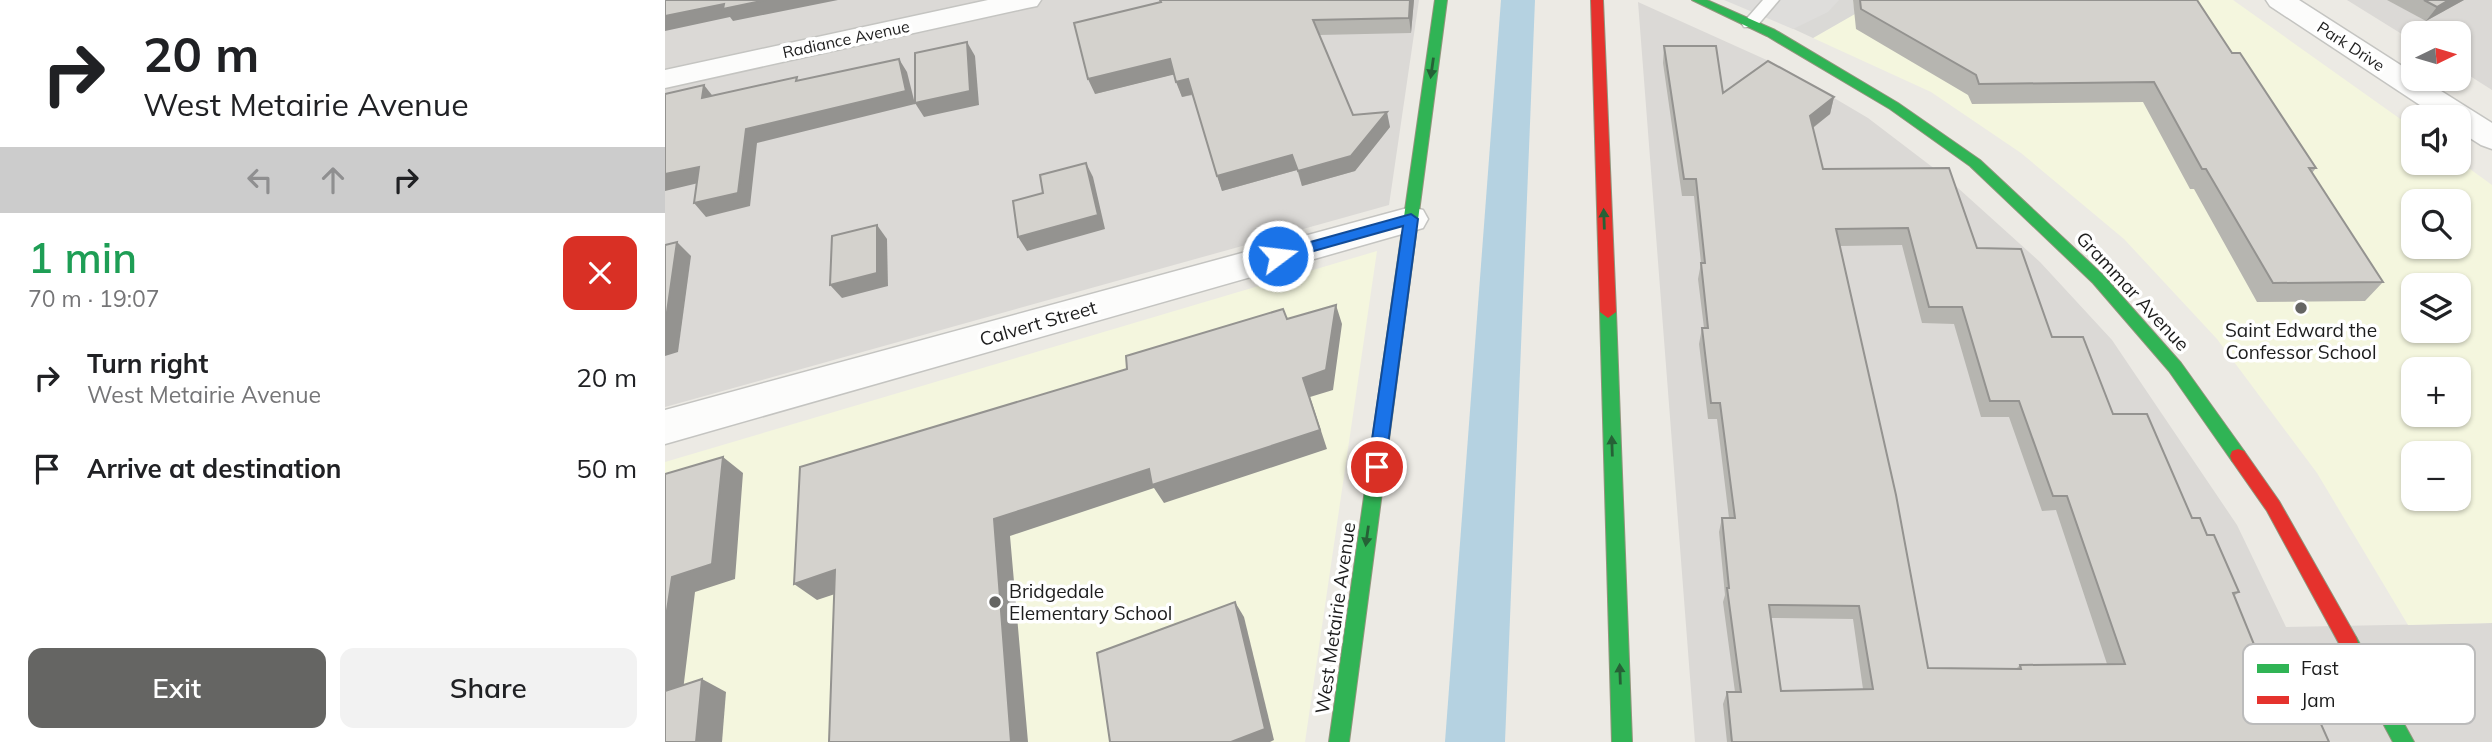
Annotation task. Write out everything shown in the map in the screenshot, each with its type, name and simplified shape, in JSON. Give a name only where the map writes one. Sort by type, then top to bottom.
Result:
[{"type":"main road","name":"West Metairie Avenue","points":[[1339,742],[1441,0]]},
{"type":"main road","points":[[1597,0],[1622,742]]},
{"type":"main road","name":"Grammar Avenue","points":[[1698,0],[1771,33],[1894,106],[1975,163],[2098,279],[2175,367],[2273,506],[2350,644]]},
{"type":"main road","name":"Grammar Avenue","points":[[2394,724],[2404,742]]},
{"type":"street","name":"Radiance Avenue","points":[[665,79],[1027,0]]},
{"type":"street","name":"Park Drive","points":[[2280,0],[2492,138]]},
{"type":"street","name":"Calvert Street","points":[[665,427],[1411,219]]},
{"type":"lane","points":[[1750,24],[1770,0]]},
{"type":"shaded area","points":[[665,0],[1419,0],[1389,205],[665,407]]},
{"type":"shaded area","points":[[1724,0],[1839,0],[1828,12],[1793,29]]},
{"type":"shaded area","points":[[1731,0],[1853,0],[1855,14],[1813,38]]},
{"type":"shaded area","name":"Saint Edward the Confessor School","points":[[1853,0],[2233,0],[2401,119],[2401,175],[2471,175],[2471,170],[2492,185],[2492,623],[2408,625],[2317,473],[2217,339],[2124,239],[2021,153],[1931,92],[1813,38],[1854,14]]},
{"type":"shaded area","points":[[2347,0],[2492,0],[2492,90],[2471,77],[2471,21],[2401,21],[2401,34]]},
{"type":"shaded area","points":[[1638,2],[1780,66],[1868,118],[1948,179],[2040,262],[2112,340],[2237,525],[2286,627],[2492,623],[2492,742],[1695,742]]},
{"type":"shaded area","name":"Bridgedale Elementary School","points":[[1377,251],[1305,742],[665,742],[665,462]]},
{"type":"building","points":[[665,0],[766,0],[723,9],[724,4],[665,16]]},
{"type":"building","points":[[1160,0],[1410,0],[1409,18],[1313,20],[1353,115],[1387,112],[1351,156],[1298,171],[1292,155],[1217,176],[1188,79],[1176,82],[1170,59],[1088,79],[1074,23],[1161,2]]},
{"type":"building","points":[[1860,0],[2197,0],[2232,53],[2240,53],[2316,168],[2309,168],[2383,282],[2273,283],[2206,169],[2202,169],[2154,82],[1979,84],[1976,75],[1861,9]]},
{"type":"building","points":[[2424,0],[2449,0],[2437,7]]},
{"type":"building","points":[[967,42],[970,91],[915,103],[915,53]]},
{"type":"building","points":[[1664,46],[1716,46],[1723,93],[1768,61],[1834,97],[1810,116],[1823,169],[1949,168],[1977,248],[2021,249],[2052,337],[2083,337],[2113,414],[2147,414],[2192,518],[2200,518],[2207,535],[2214,535],[2239,592],[2233,593],[2254,644],[2243,644],[2243,724],[2321,724],[2329,742],[1732,742],[1727,692],[1741,692],[1727,588],[1722,518],[1735,518],[1720,403],[1711,403],[1702,328],[1708,328],[1701,263],[1705,263],[1696,179],[1684,179]],"holes":[[[1908,228],[1929,307],[1962,307],[1990,401],[2019,401],[2053,496],[2067,496],[2125,664],[2020,665],[2021,669],[1928,668],[1896,495],[1836,229]],[[1769,605],[1859,606],[1873,689],[1781,691]]]},
{"type":"building","points":[[899,59],[906,91],[746,129],[738,193],[694,203],[699,167],[665,174],[665,94],[704,85],[702,98],[797,77],[796,81]]},
{"type":"building","points":[[1086,163],[1098,215],[1018,237],[1013,201],[1043,193],[1040,175]]},
{"type":"building","points":[[877,225],[877,273],[830,285],[832,236]]},
{"type":"building","points":[[677,242],[665,326],[665,245]]},
{"type":"building","points":[[1336,305],[1326,370],[1303,378],[1320,430],[1152,485],[1149,469],[994,519],[1011,742],[829,742],[835,570],[794,584],[800,467],[1127,369],[1126,356],[1283,309],[1287,319]]},
{"type":"building","points":[[723,457],[712,564],[672,577],[665,624],[665,474]]},
{"type":"building","points":[[1235,602],[1265,729],[1231,742],[1110,742],[1097,653]]},
{"type":"building","points":[[702,679],[696,742],[665,742],[665,691]]},
{"type":"waterway","points":[[1475,742],[1518,0]]},
{"type":"traffic: fast","points":[[1339,742],[1441,0]]},
{"type":"traffic: fast","points":[[1698,0],[1771,33],[1894,106],[1975,163],[2098,279],[2175,367],[2238,456]]},
{"type":"traffic: fast","points":[[1608,312],[1622,742]]},
{"type":"traffic: fast","points":[[2394,724],[2404,742]]},
{"type":"traffic: jam","points":[[1597,0],[1608,312]]},
{"type":"traffic: jam","points":[[2238,456],[2273,506],[2349,643]]},
{"type":"place","name":"Saint Edward the Confessor School","points":[[2301,308]]},
{"type":"place","name":"Bridgedale Elementary School","points":[[995,602]]},
{"type":"route","points":[[1278,256],[1411,219],[1377,467]]}]
